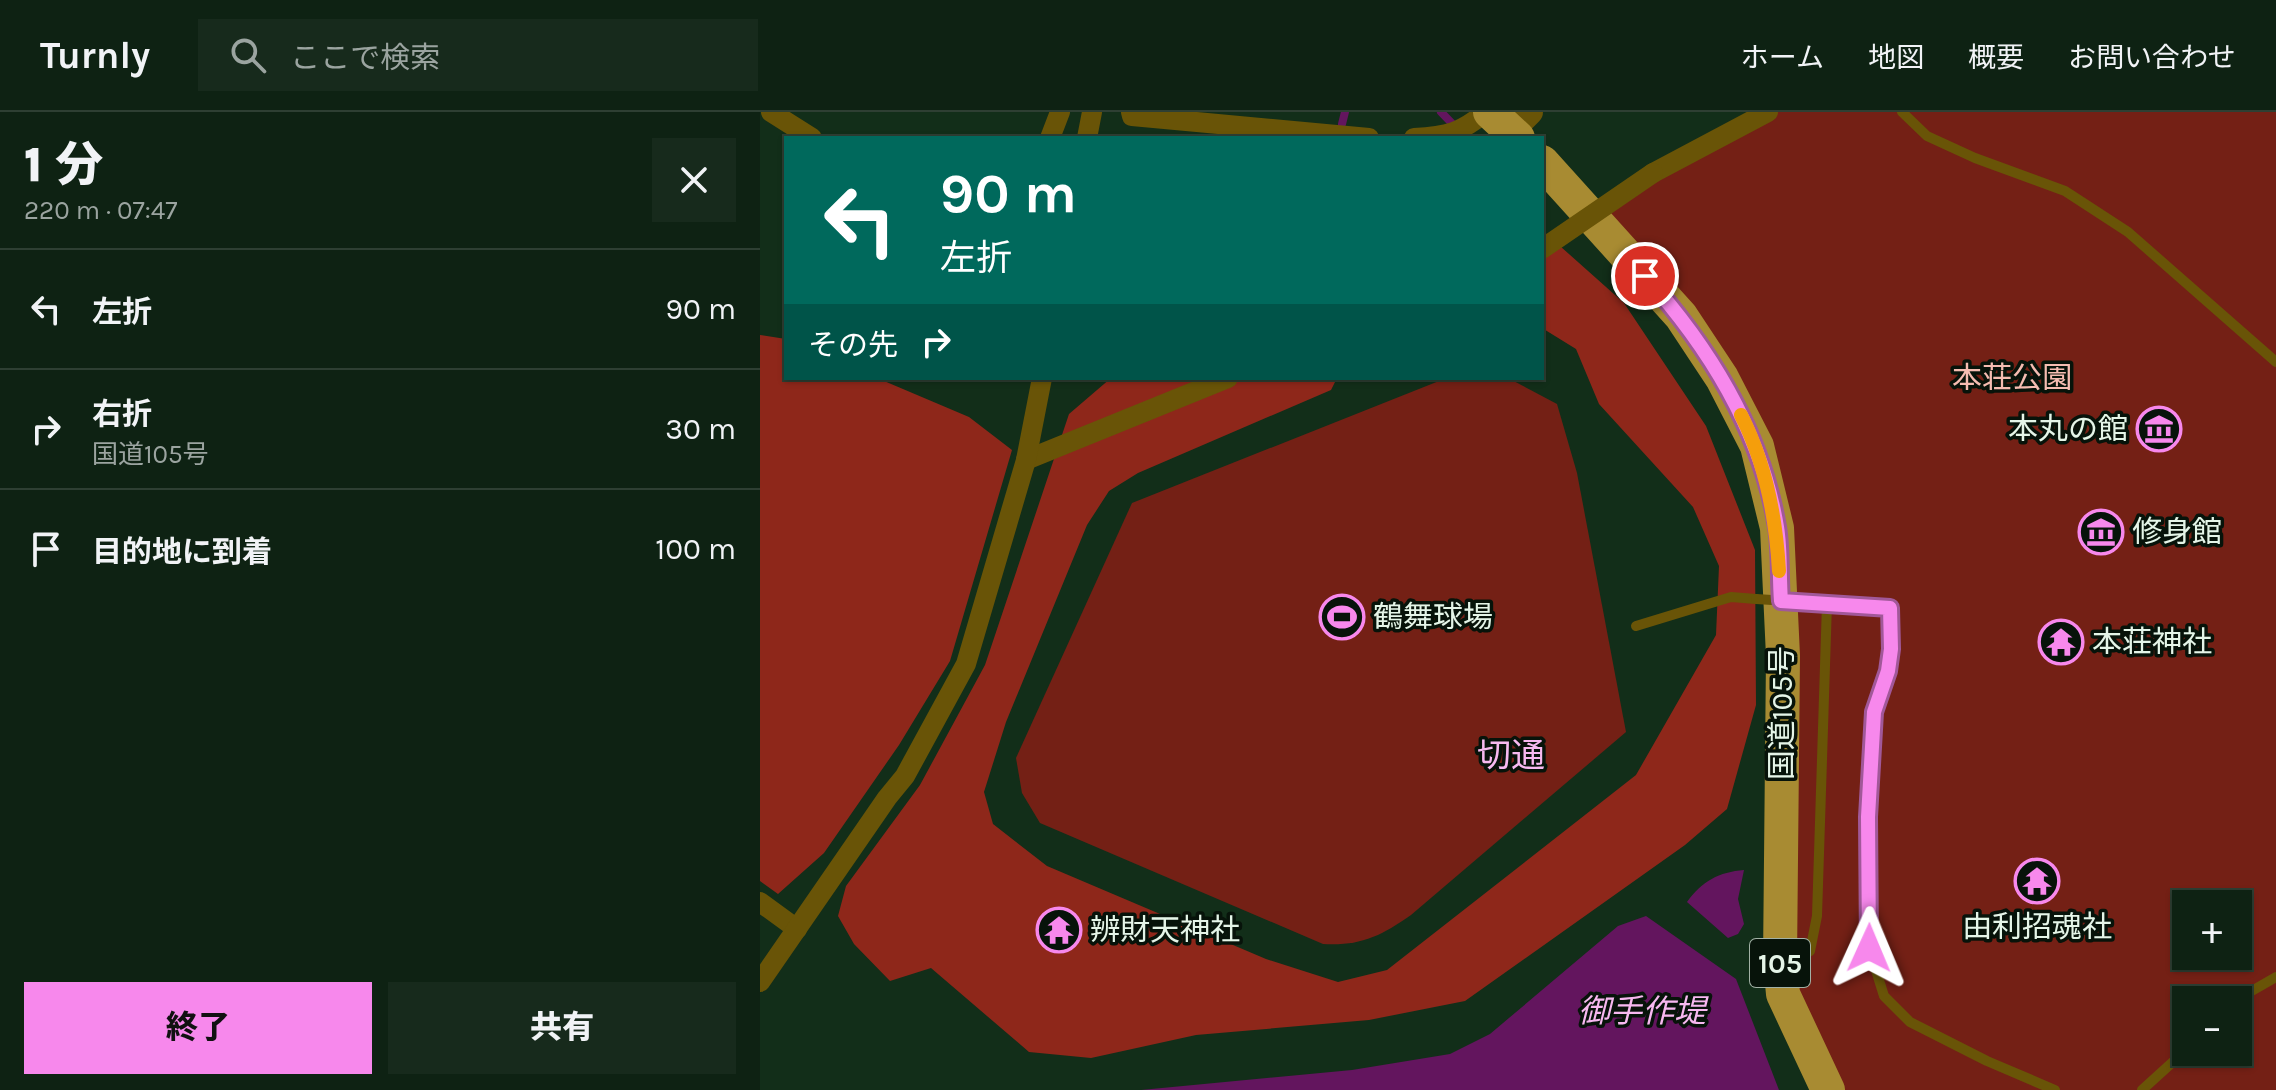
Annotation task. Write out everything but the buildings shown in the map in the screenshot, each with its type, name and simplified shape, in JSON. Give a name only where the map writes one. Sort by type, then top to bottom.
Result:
[{"type":"highway","name":"国道105号","points":[[1544,164],[1681,316],[1722,378],[1757,446],[1777,528],[1781,601],[1780,946],[1783,994],[1828,1090]]},
{"type":"street","points":[[771,112],[809,136]]},
{"type":"street","points":[[1051,136],[1060,112]]},
{"type":"street","points":[[1087,136],[1092,112]]},
{"type":"street","points":[[1131,112],[1132,116],[1347,136]]},
{"type":"street","points":[[1544,248],[1653,173],[1768,112]]},
{"type":"street","points":[[1448,136],[1500,122]]},
{"type":"street","points":[[760,982],[905,776],[966,664],[1026,460],[1042,380]]},
{"type":"street","points":[[1026,460],[1223,380]]},
{"type":"street","points":[[760,902],[797,929]]},
{"type":"lane","points":[[1902,112],[1927,136],[1975,158],[2065,191],[2128,232],[2276,362]]},
{"type":"lane","points":[[1636,626],[1731,597],[1890,608],[1891,649],[1888,671],[1874,712],[1868,817],[1869,948],[1884,996],[1910,1022],[1987,1061],[2055,1090]]},
{"type":"lane","points":[[1810,951],[1817,916],[1827,603]]},
{"type":"lane","points":[[2252,991],[2276,977]]},
{"type":"lane","points":[[2142,1090],[2172,1063]]},
{"type":"green space","name":"本荘公園","points":[[1768,112],[2276,112],[2276,1090],[1828,1090],[1796,1024],[1757,446],[1591,216]]},
{"type":"green space","name":"鶴舞球場","points":[[1512,380],[1557,404],[1577,473],[1626,732],[1411,915],[1380,934],[1349,943],[1323,944],[1040,823],[1022,793],[1016,758],[1132,503],[1439,381]]},
{"type":"shaded area","points":[[1544,232],[1624,303],[1706,426],[1755,550],[1756,705],[1727,809],[1685,845],[1465,1001],[1369,1020],[1196,1035],[1091,1058],[1029,1052],[931,968],[890,981],[854,944],[838,916],[846,886],[920,785],[985,665],[1069,414],[1109,380],[1336,380],[1331,390],[1138,473],[1109,491],[1087,525],[1006,722],[984,792],[993,824],[1047,866],[1266,959],[1338,982],[1387,970],[1636,775],[1716,635],[1719,566],[1693,507],[1599,404],[1576,349],[1544,329]]},
{"type":"shaded area","points":[[760,335],[784,339],[784,380],[882,380],[969,417],[1012,450],[950,661],[899,745],[824,853],[778,894],[760,881]]},
{"type":"water","points":[[1744,870],[1738,899],[1744,924],[1738,934],[1728,938],[1687,902],[1712,879]]},
{"type":"water","name":"御手作堤","points":[[1646,916],[1736,979],[1779,1090],[1141,1090],[1352,1070],[1450,1054],[1490,1034],[1618,926]]},
{"type":"waterway","points":[[1342,124],[1345,112]]},
{"type":"waterway","points":[[1441,112],[1464,136]]},
{"type":"slow traffic","points":[[1741,415],[1757,446],[1777,528],[1779,571]]},
{"type":"place","name":"本丸の館","points":[[2159,429]]},
{"type":"place","name":"修身館","points":[[2101,532]]},
{"type":"place","name":"鶴舞球場","points":[[1342,617]]},
{"type":"place","name":"本荘神社","points":[[2061,642]]},
{"type":"place","name":"由利招魂社","points":[[2037,881]]},
{"type":"place","name":"辨財天神社","points":[[1059,930]]},
{"type":"district","name":"切通","points":[[1511,755]]},
{"type":"route","points":[[1645,276],[1681,316],[1722,378],[1757,446],[1777,528],[1781,601],[1890,608],[1888,671],[1874,712],[1868,817],[1869,948]]}]
